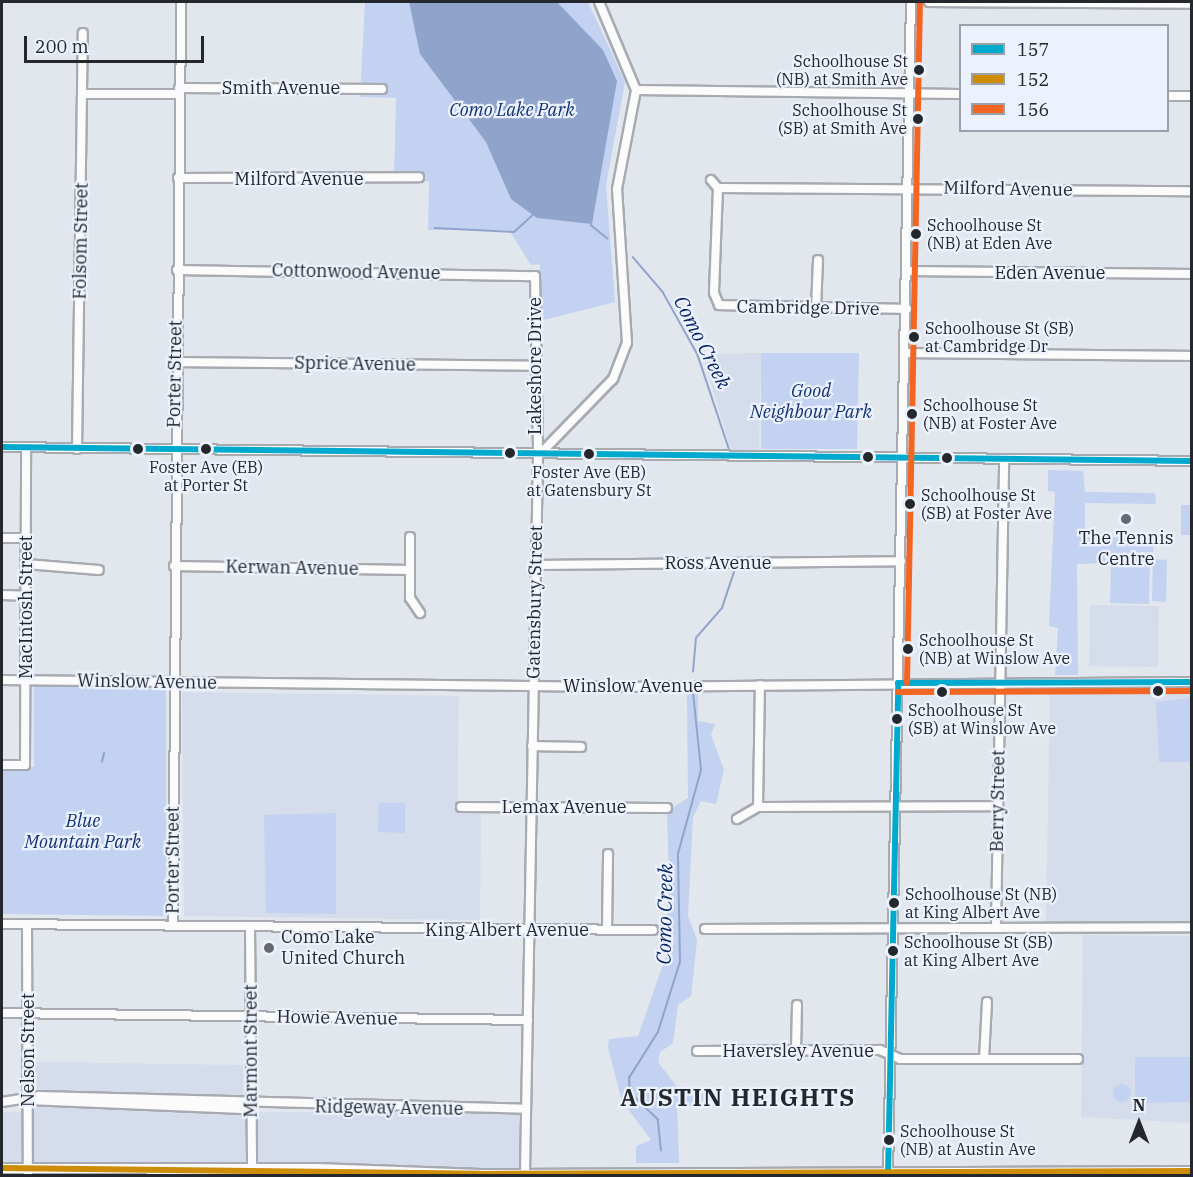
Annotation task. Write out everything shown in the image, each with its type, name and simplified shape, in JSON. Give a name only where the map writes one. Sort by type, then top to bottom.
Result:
[{"type":"main road","points":[[2,1168],[28,1172],[320,1174],[1043,1174],[1191,1171]]},
{"type":"main road","points":[[150,1176],[252,1173],[271,1176]]},
{"type":"street","name":"Porter Street","points":[[173,926],[174,451],[181,2]]},
{"type":"street","points":[[538,456],[613,379],[626,352],[617,186],[636,90],[599,2]]},
{"type":"street","points":[[888,1173],[910,188],[911,2]]},
{"type":"street","points":[[929,2],[1191,4]]},
{"type":"street","name":"Folsom Street","points":[[77,449],[84,33]]},
{"type":"street","name":"Smith Avenue","points":[[83,93],[382,89]]},
{"type":"street","points":[[636,90],[959,94]]},
{"type":"street","points":[[1169,96],[1191,96]]},
{"type":"street","name":"Milford Avenue","points":[[178,178],[419,177]]},
{"type":"street","points":[[711,180],[718,188]]},
{"type":"street","name":"Milford Avenue","points":[[718,188],[1191,191]]},
{"type":"street","name":"Cambridge Drive","points":[[718,188],[714,293],[719,305],[907,309]]},
{"type":"street","points":[[816,308],[818,260]]},
{"type":"street","name":"Cottonwood Avenue","points":[[177,270],[535,276]]},
{"type":"street","name":"Eden Avenue","points":[[908,271],[1191,274]]},
{"type":"street","name":"Lakeshore Drive","points":[[535,276],[534,411],[538,456]]},
{"type":"street","points":[[906,353],[1191,356]]},
{"type":"street","name":"Sprice Avenue","points":[[175,362],[534,366]]},
{"type":"street","points":[[2,447],[538,456],[903,456],[1191,461]]},
{"type":"street","name":"MacIntosh Street","points":[[2,765],[25,765],[26,448]]},
{"type":"street","name":"Gatensbury Street","points":[[525,1174],[538,456]]},
{"type":"street","name":"Berry Street","points":[[996,928],[1004,459]]},
{"type":"street","points":[[411,537],[410,598],[420,613]]},
{"type":"street","points":[[2,538],[26,538]]},
{"type":"street","name":"Ross Avenue","points":[[536,565],[901,561]]},
{"type":"street","points":[[26,564],[99,570]]},
{"type":"street","name":"Kerwan Avenue","points":[[174,566],[409,570]]},
{"type":"street","points":[[2,595],[26,596]]},
{"type":"street","name":"Winslow Avenue","points":[[2,680],[534,686],[1191,682]]},
{"type":"street","points":[[758,807],[760,685]]},
{"type":"street","points":[[532,746],[580,747]]},
{"type":"street","points":[[737,819],[758,807],[997,806]]},
{"type":"street","name":"Lemax Avenue","points":[[461,807],[667,808]]},
{"type":"street","points":[[607,930],[608,854]]},
{"type":"street","name":"King Albert Avenue","points":[[2,924],[653,930]]},
{"type":"street","name":"Nelson Street","points":[[27,924],[28,1172]]},
{"type":"street","name":"Marmont Street","points":[[250,927],[252,1173]]},
{"type":"street","points":[[705,929],[1191,927]]},
{"type":"street","points":[[984,1059],[987,1002]]},
{"type":"street","points":[[796,1050],[797,1005]]},
{"type":"street","name":"Howie Avenue","points":[[2,1013],[528,1020]]},
{"type":"street","name":"Haversley Avenue","points":[[697,1051],[796,1050],[984,1059],[1078,1059]]},
{"type":"street","name":"Ridgeway Avenue","points":[[2,1102],[28,1100],[39,1096],[238,1099],[251,1105],[526,1109]]},
{"type":"shaded area","points":[[409,2],[557,2],[603,50],[617,81],[592,224],[537,218],[511,199],[486,142],[420,54]]},
{"type":"shaded area","points":[[761,353],[759,450],[731,450],[702,354]]},
{"type":"shaded area","points":[[1090,605],[1159,606],[1158,667],[1089,666]]},
{"type":"shaded area","points":[[1050,687],[1191,687],[1191,923],[1046,925]]},
{"type":"shaded area","points":[[182,692],[459,696],[457,809],[481,809],[480,920],[184,916]]},
{"type":"shaded area","points":[[1083,935],[1191,936],[1191,1123],[1081,1117]]},
{"type":"shaded area","points":[[33,1062],[243,1065],[244,1112],[523,1112],[525,1175],[2,1176],[2,1112],[33,1113]]},
{"type":"green space","name":"Como Lake Park","points":[[365,2],[588,2],[625,82],[606,185],[615,302],[539,321],[540,264],[531,265],[509,230],[428,230],[429,181],[394,181],[396,98],[360,97]]},
{"type":"green space","name":"Good Neighbour Park","points":[[761,353],[859,353],[857,449],[761,449]]},
{"type":"green space","points":[[1048,470],[1083,471],[1085,492],[1155,493],[1156,504],[1085,503],[1085,537],[1154,538],[1153,552],[1123,553],[1123,560],[1125,553],[1150,554],[1149,604],[1110,603],[1111,563],[1077,564],[1078,675],[1055,675],[1058,628],[1049,626],[1055,492],[1048,491]]},
{"type":"green space","points":[[1181,505],[1191,505],[1191,535],[1181,535]]},
{"type":"green space","points":[[1153,559],[1167,560],[1166,602],[1152,601]]},
{"type":"green space","name":"Blue Mountain Park","points":[[34,686],[166,689],[166,916],[2,914],[2,767],[34,767]]},
{"type":"green space","points":[[687,690],[698,691],[698,721],[715,724],[711,735],[724,770],[716,804],[701,801],[693,817],[688,916],[697,940],[691,996],[678,1005],[673,1043],[660,1052],[658,1062],[678,1088],[705,1087],[702,1106],[677,1105],[679,1163],[636,1163],[636,1146],[651,1140],[622,1101],[608,1048],[609,1039],[638,1036],[667,953],[660,927],[666,921],[669,881],[667,811],[688,798]]},
{"type":"green space","points":[[1191,698],[1191,762],[1159,762],[1156,702]]},
{"type":"green space","points":[[379,803],[405,803],[405,833],[378,832]]},
{"type":"green space","points":[[336,813],[336,914],[266,913],[264,815]]},
{"type":"green space","points":[[1135,1057],[1191,1057],[1191,1102],[1135,1103]]},
{"type":"green space","points":[[1118,1084],[1126,1084],[1131,1089],[1129,1100],[1118,1102],[1113,1097],[1113,1089]]},
{"type":"waterway","points":[[435,228],[514,232],[532,216]]},
{"type":"waterway","name":"Como Creek","points":[[591,225],[607,238]]},
{"type":"waterway","name":"Como Creek","points":[[633,257],[663,292],[698,355],[729,448]]},
{"type":"waterway","name":"Como Creek","points":[[693,672],[696,638],[722,608],[735,569]]},
{"type":"waterway","name":"Como Creek","points":[[661,1151],[658,1120],[630,1093],[629,1078],[658,1032],[680,962],[678,854],[701,770],[693,693]]},
{"type":"waterway","points":[[102,762],[104,753]]},
{"type":"transit line","name":"156","points":[[907,683],[920,2]]},
{"type":"transit line","name":"157","points":[[2,447],[1192,461]]},
{"type":"transit line","name":"157","points":[[898,683],[1192,682]]},
{"type":"transit line","name":"157","points":[[888,1176],[898,683]]},
{"type":"transit line","name":"156","points":[[898,692],[1192,691]]},
{"type":"transit line","name":"152","points":[[2,1168],[480,1174],[1192,1171]]},
{"type":"place","name":"Schoolhouse St (NB) at Smith Ave","points":[[919,70]]},
{"type":"place","name":"Schoolhouse St (SB) at Smith Ave","points":[[918,119]]},
{"type":"place","name":"Schoolhouse St (NB) at Eden Ave","points":[[916,234]]},
{"type":"place","name":"Schoolhouse St (SB) at Cambridge Dr","points":[[914,337]]},
{"type":"place","name":"Schoolhouse St (NB) at Foster Ave","points":[[912,414]]},
{"type":"place","name":"Foster Ave (EB) at Porter St","points":[[206,449]]},
{"type":"place","name":"Foster Ave (EB) at Gatensbury St","points":[[589,454]]},
{"type":"place","name":"Schoolhouse St (SB) at Foster Ave","points":[[910,504]]},
{"type":"place","name":"The Tennis Centre","points":[[1126,519]]},
{"type":"place","name":"Schoolhouse St (NB) at Winslow Ave","points":[[908,649]]},
{"type":"place","name":"Schoolhouse St (SB) at Winslow Ave","points":[[897,719]]},
{"type":"place","name":"Schoolhouse St (NB) at King Albert Ave","points":[[894,903]]},
{"type":"place","name":"Como Lake United Church","points":[[269,948]]},
{"type":"place","name":"Schoolhouse St (SB) at King Albert Ave","points":[[893,951]]},
{"type":"place","name":"Schoolhouse St (NB) at Austin Ave","points":[[889,1140]]},
{"type":"district","name":"AUSTIN HEIGHTS","points":[[738,1098]]}]
